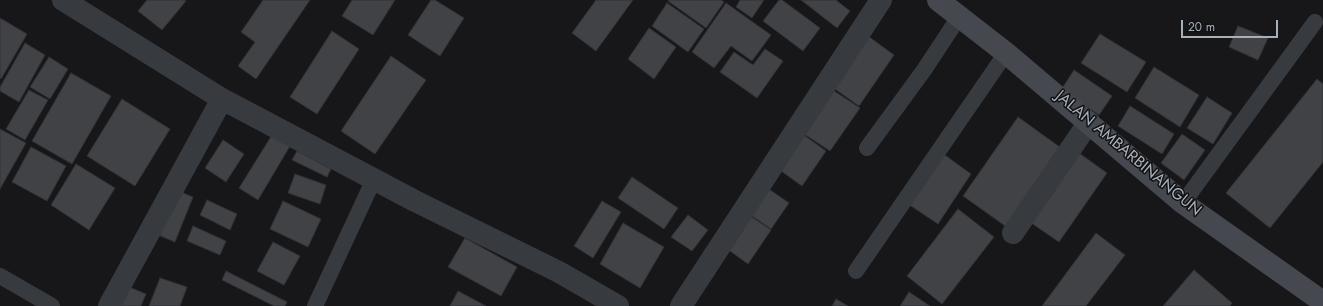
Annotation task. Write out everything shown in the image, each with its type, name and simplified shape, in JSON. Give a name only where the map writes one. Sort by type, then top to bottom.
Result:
[{"type":"main road","name":"JALAN AMBARBINANGUN","points":[[938,0],[1006,53],[1183,202],[1323,302]]},
{"type":"street","points":[[63,0],[222,99],[374,179],[559,272],[618,306]]},
{"type":"street","points":[[681,306],[881,0]]},
{"type":"street","points":[[109,306],[222,99]]},
{"type":"street","points":[[1013,233],[1088,122]]},
{"type":"lane","points":[[867,148],[924,70],[959,17]]},
{"type":"lane","points":[[1183,202],[1315,22]]},
{"type":"lane","points":[[856,271],[1006,53]]},
{"type":"lane","points":[[315,306],[374,179]]},
{"type":"lane","points":[[0,276],[52,306]]},
{"type":"building","points":[[147,0],[186,1],[162,30],[138,11]]},
{"type":"building","points":[[263,0],[310,0],[256,79],[238,66],[255,42],[241,32]]},
{"type":"building","points":[[352,0],[395,0],[373,35],[342,16]]},
{"type":"building","points":[[431,0],[435,0],[464,18],[440,56],[408,35]]},
{"type":"building","points":[[596,0],[633,0],[596,51],[572,33]]},
{"type":"building","points":[[721,0],[724,2],[706,28],[668,1]]},
{"type":"building","points":[[740,0],[764,0],[752,18],[736,7]]},
{"type":"building","points":[[779,0],[782,0],[820,28],[803,51],[763,21]]},
{"type":"building","points":[[801,0],[836,0],[850,11],[837,28]]},
{"type":"building","points":[[667,3],[704,29],[688,52],[652,26]]},
{"type":"building","points":[[726,3],[771,35],[752,61],[731,46],[714,68],[692,52]]},
{"type":"building","points":[[0,18],[27,34],[1,79],[0,78]]},
{"type":"building","points":[[1238,26],[1268,38],[1258,60],[1229,47]]},
{"type":"building","points":[[649,28],[676,47],[654,79],[628,59]]},
{"type":"building","points":[[332,31],[359,49],[317,114],[290,97]]},
{"type":"building","points":[[864,33],[894,55],[859,106],[828,84]]},
{"type":"building","points":[[1100,34],[1146,62],[1127,92],[1081,63]]},
{"type":"building","points":[[25,43],[45,55],[19,102],[0,91],[0,87]]},
{"type":"building","points":[[765,49],[783,61],[757,98],[720,72],[734,52],[753,65]]},
{"type":"building","points":[[391,56],[426,80],[375,154],[341,131]]},
{"type":"building","points":[[49,57],[68,69],[50,99],[30,87]]},
{"type":"building","points":[[1154,67],[1199,95],[1180,127],[1135,98]]},
{"type":"building","points":[[1074,70],[1112,96],[1099,115],[1061,90]]},
{"type":"building","points":[[71,73],[111,96],[72,164],[32,141]]},
{"type":"building","points":[[1317,79],[1323,84],[1323,162],[1270,228],[1226,193]]},
{"type":"building","points":[[828,87],[860,108],[830,151],[798,130]]},
{"type":"building","points":[[29,90],[48,100],[25,140],[6,129]]},
{"type":"building","points":[[1207,97],[1232,113],[1213,144],[1187,128]]},
{"type":"building","points":[[122,99],[170,129],[135,186],[87,156]]},
{"type":"building","points":[[1130,106],[1174,134],[1162,154],[1118,126]]},
{"type":"building","points":[[1018,117],[1064,150],[1008,228],[963,196]]},
{"type":"building","points":[[0,129],[26,143],[0,189]]},
{"type":"building","points":[[798,131],[826,151],[802,186],[774,166]]},
{"type":"building","points":[[1182,134],[1205,150],[1184,180],[1161,163]]},
{"type":"building","points":[[272,135],[290,146],[258,200],[239,188]]},
{"type":"building","points":[[223,140],[244,154],[226,182],[205,168]]},
{"type":"building","points":[[31,147],[66,166],[47,201],[12,182]]},
{"type":"building","points":[[1072,148],[1107,173],[1059,242],[1024,218]]},
{"type":"building","points":[[297,151],[331,169],[327,177],[292,160]]},
{"type":"building","points":[[942,153],[971,174],[938,224],[908,204]]},
{"type":"building","points":[[76,164],[115,188],[89,230],[51,205]]},
{"type":"building","points":[[295,174],[326,185],[320,204],[288,193]]},
{"type":"building","points":[[632,177],[678,208],[664,229],[618,198]]},
{"type":"building","points":[[763,185],[789,203],[771,229],[745,211]]},
{"type":"building","points":[[176,190],[193,197],[175,242],[158,235]]},
{"type":"building","points":[[207,200],[237,214],[230,230],[200,215]]},
{"type":"building","points":[[283,201],[321,219],[308,247],[270,229]]},
{"type":"building","points":[[602,201],[621,212],[593,258],[574,246]]},
{"type":"building","points":[[958,209],[994,237],[942,304],[907,276]]},
{"type":"building","points":[[746,213],[771,230],[748,264],[723,246]]},
{"type":"building","points":[[688,215],[708,230],[692,251],[671,237]]},
{"type":"building","points":[[623,223],[664,247],[640,288],[600,264]]},
{"type":"building","points":[[193,226],[226,241],[220,255],[187,241]]},
{"type":"building","points":[[1096,233],[1125,255],[1086,306],[1042,306]]},
{"type":"building","points":[[465,238],[517,267],[501,296],[448,267]]},
{"type":"building","points":[[273,242],[300,256],[284,285],[257,271]]},
{"type":"building","points":[[1194,270],[1232,303],[1230,306],[1163,306]]},
{"type":"building","points":[[226,271],[287,302],[285,306],[274,306],[222,280]]},
{"type":"building","points":[[160,278],[187,287],[180,306],[149,306]]},
{"type":"building","points":[[129,287],[146,294],[141,306],[120,306]]},
{"type":"building","points":[[458,291],[486,306],[450,306]]},
{"type":"building","points":[[909,292],[930,306],[900,306]]},
{"type":"building","points":[[836,299],[848,306],[832,306]]}]
